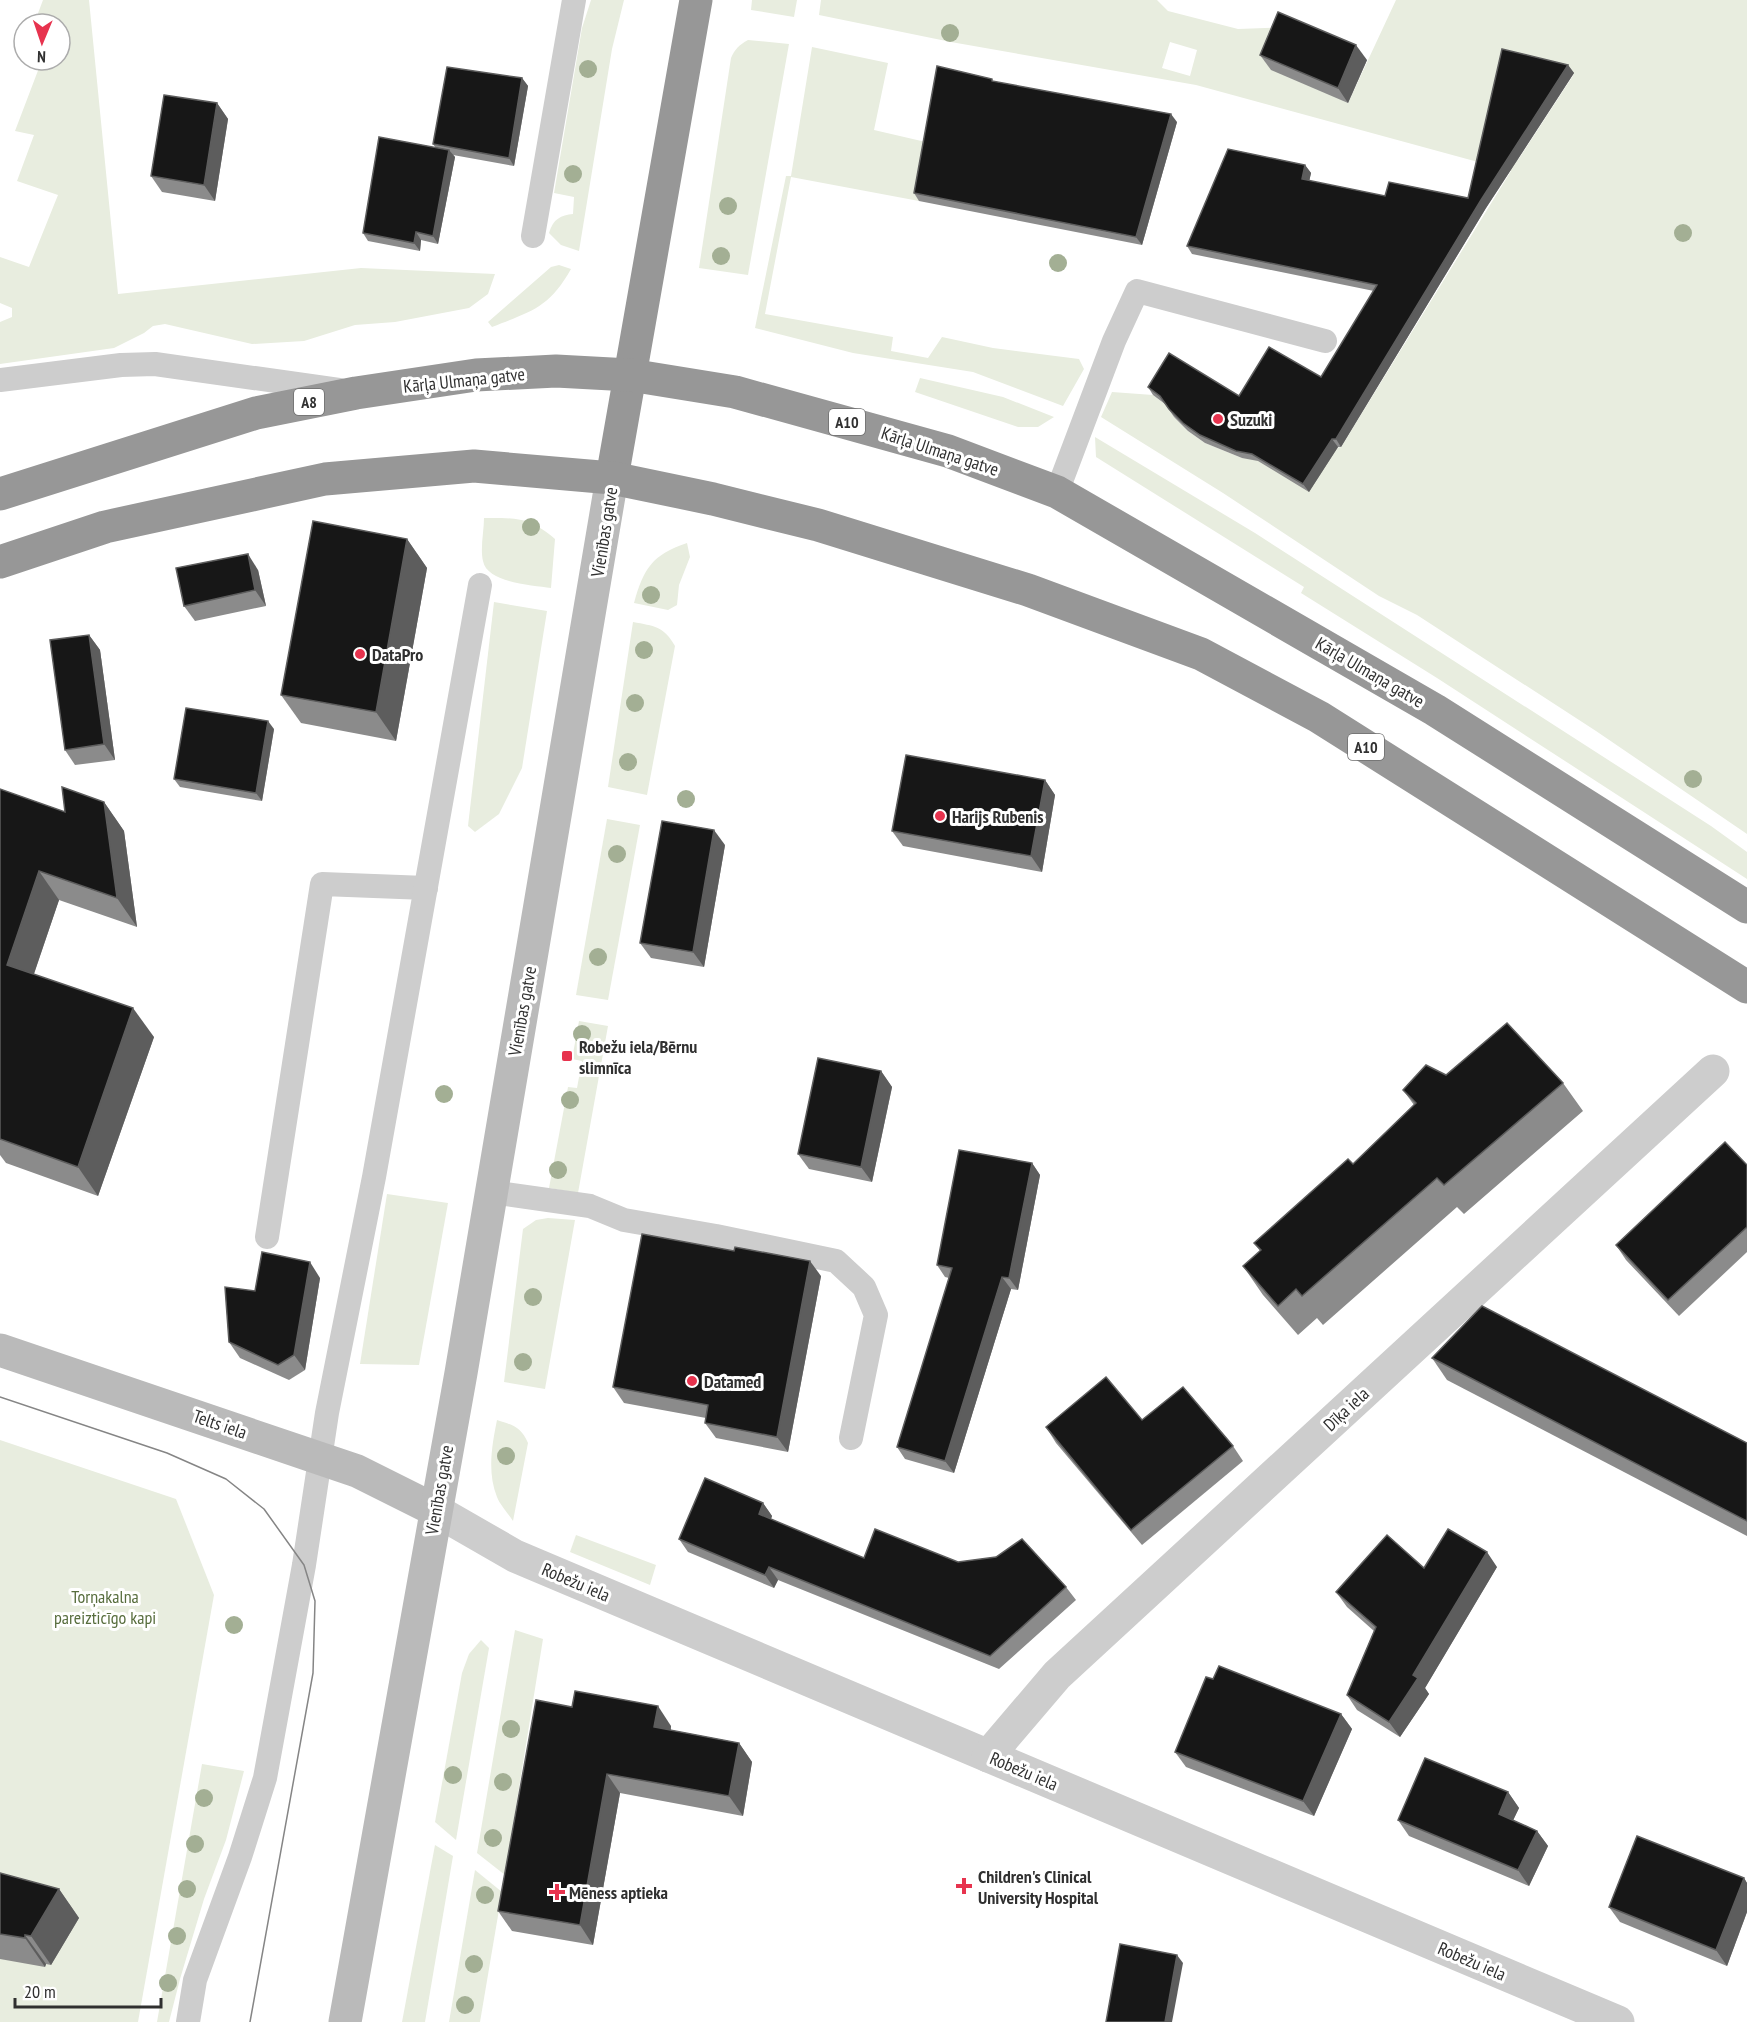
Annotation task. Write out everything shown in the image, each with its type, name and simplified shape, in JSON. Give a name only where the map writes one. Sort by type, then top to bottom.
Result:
[{"type":"highway","name":"Vienības gatve","points":[[612,478],[696,0]]},
{"type":"highway","name":"Kārļa Ulmaņa gatve","points":[[0,494],[256,413],[356,393],[476,375],[556,371],[630,375],[735,392],[948,451],[1057,492],[1435,710],[1747,907]]},
{"type":"highway","points":[[0,562],[105,527],[325,479],[474,466],[612,478]]},
{"type":"highway","name":"A10","points":[[612,478],[713,499],[818,525],[1028,590],[1201,654],[1319,717],[1747,987]]},
{"type":"main road","name":"Vienības gatve","points":[[345,2022],[492,1192],[612,478]]},
{"type":"main road","name":"Telts iela","points":[[0,1350],[357,1471],[435,1510]]},
{"type":"street","name":"Dīķa iela","points":[[988,1756],[1057,1675],[1713,1071]]},
{"type":"street","name":"Robežu iela","points":[[435,1510],[524,1560],[1618,2022]]},
{"type":"lane","points":[[534,236],[574,0]]},
{"type":"lane","points":[[1057,492],[1114,341],[1137,291],[1324,341]]},
{"type":"lane","points":[[0,380],[121,365],[155,364],[356,393]]},
{"type":"lane","points":[[188,2022],[195,1980],[240,1857],[265,1778],[304,1565],[320,1458],[374,1177],[480,585]]},
{"type":"lane","points":[[267,1237],[322,884],[426,888]]},
{"type":"lane","points":[[492,1192],[590,1206],[624,1220],[836,1261],[864,1287],[876,1315],[851,1438]]},
{"type":"green space","points":[[43,0],[89,0],[118,294],[361,268],[495,274],[488,294],[469,308],[395,322],[355,325],[304,341],[252,344],[165,324],[153,326],[114,348],[0,364],[0,322],[12,317],[12,308],[0,303],[0,257],[29,267],[58,195],[17,181],[34,135],[15,131],[37,72],[72,72],[72,12],[38,12]]},
{"type":"green space","points":[[591,0],[624,0],[612,49],[579,251],[561,245],[549,233],[558,219],[573,214],[574,197],[554,193],[582,28]]},
{"type":"green space","points":[[752,0],[797,0],[794,17],[751,10]]},
{"type":"green space","points":[[821,0],[1157,0],[1168,11],[1238,29],[1289,27],[1348,103],[1396,0],[1747,0],[1747,834],[1596,731],[1417,615],[1379,596],[1223,493],[1101,417],[1112,392],[1153,395],[1165,404],[1188,431],[1205,443],[1242,458],[1341,447],[1511,171],[1196,85],[951,42],[819,15]],"holes":[[[1170,42],[1197,50],[1190,76],[1162,68]],[[1574,74],[1518,160],[1486,151]]]},
{"type":"green space","points":[[748,40],[789,44],[748,275],[699,268],[731,58],[734,52]]},
{"type":"green space","points":[[812,47],[888,63],[874,130],[930,143],[919,201],[791,177],[765,314],[893,337],[891,351],[928,358],[942,337],[993,348],[1079,359],[1084,369],[1063,406],[973,372],[853,353],[755,328],[786,176],[791,176]]},
{"type":"green space","points":[[559,265],[571,269],[547,300],[529,312],[492,327],[488,322],[551,267]]},
{"type":"green space","points":[[920,378],[1003,397],[1054,417],[1038,427],[1018,427],[915,392]]},
{"type":"green space","points":[[1095,437],[1255,533],[1711,826],[1747,852],[1747,879],[1437,678],[1301,593],[1304,587],[1096,457]]},
{"type":"green space","points":[[484,518],[522,520],[538,526],[555,539],[551,588],[511,582],[493,574],[486,568],[482,551]]},
{"type":"green space","points":[[687,543],[690,557],[679,585],[677,605],[668,610],[634,603],[651,564],[665,553]]},
{"type":"green space","points":[[494,602],[547,611],[522,768],[499,814],[475,832],[468,826]]},
{"type":"green space","points":[[633,622],[658,628],[667,634],[675,646],[647,795],[608,787]]},
{"type":"green space","points":[[607,819],[640,825],[608,1000],[576,995]]},
{"type":"green space","points":[[579,1021],[608,1026],[578,1193],[549,1188],[568,1087],[577,1088],[582,1061],[572,1059]]},
{"type":"green space","points":[[387,1194],[448,1203],[419,1365],[360,1364]]},
{"type":"green space","points":[[548,1218],[575,1220],[545,1389],[504,1382],[523,1229],[536,1220]]},
{"type":"green space","points":[[497,1420],[516,1427],[528,1443],[513,1521],[498,1500],[492,1478],[492,1449]]},
{"type":"green space","name":"Torņakalna pareizticīgo kapi","points":[[0,1440],[176,1499],[214,1595],[138,2022],[0,2022]]},
{"type":"green space","points":[[576,1535],[656,1565],[650,1585],[570,1552]]},
{"type":"green space","points":[[515,1630],[543,1639],[505,1875],[477,1853]]},
{"type":"green space","points":[[481,1640],[489,1648],[456,1840],[435,1822],[462,1673],[469,1654]]},
{"type":"green space","points":[[202,1764],[244,1771],[226,1840],[204,1899],[169,2022],[157,2022]]},
{"type":"green space","points":[[435,1845],[453,1856],[425,2022],[402,2022]]},
{"type":"green space","points":[[475,1870],[502,1892],[480,2022],[449,2022]]},
{"type":"building","points":[[1278,12],[1356,45],[1338,88],[1260,55]]},
{"type":"building","points":[[1502,49],[1568,65],[1481,200],[1336,439],[1332,439],[1303,484],[1252,454],[1236,451],[1200,435],[1183,423],[1160,396],[1148,387],[1169,353],[1239,396],[1269,347],[1321,377],[1377,285],[1187,246],[1228,149],[1305,165],[1302,179],[1385,196],[1389,182],[1468,198]]},
{"type":"building","points":[[937,66],[992,79],[992,81],[1171,114],[1136,237],[914,193]]},
{"type":"building","points":[[447,67],[522,78],[509,158],[433,144]]},
{"type":"building","points":[[164,95],[217,103],[204,185],[151,176]]},
{"type":"building","points":[[379,137],[449,150],[433,236],[416,232],[414,243],[363,233]]},
{"type":"building","points":[[313,521],[407,539],[376,712],[281,695]]},
{"type":"building","points":[[248,554],[255,590],[184,606],[176,568]]},
{"type":"building","points":[[89,635],[104,744],[65,750],[50,640]]},
{"type":"building","points":[[186,708],[268,721],[256,793],[174,779]]},
{"type":"building","points":[[906,755],[1045,780],[1031,856],[892,831]]},
{"type":"building","points":[[62,787],[104,802],[117,898],[39,871],[7,965],[133,1008],[78,1167],[0,1139],[0,789],[65,812]]},
{"type":"building","points":[[662,821],[714,830],[693,952],[640,943]]},
{"type":"building","points":[[1507,1023],[1563,1083],[1444,1185],[1437,1178],[1302,1296],[1296,1289],[1278,1306],[1243,1266],[1261,1250],[1254,1243],[1348,1159],[1353,1164],[1416,1103],[1403,1090],[1426,1065],[1446,1075]]},
{"type":"building","points":[[818,1058],[881,1071],[861,1167],[798,1154]]},
{"type":"building","points":[[1725,1142],[1747,1165],[1747,1227],[1668,1300],[1616,1245]]},
{"type":"building","points":[[959,1150],[1032,1163],[1009,1278],[1002,1277],[945,1461],[897,1447],[952,1268],[937,1265]]},
{"type":"building","points":[[642,1234],[734,1251],[735,1247],[810,1261],[777,1437],[705,1423],[708,1405],[613,1387]]},
{"type":"building","points":[[262,1252],[310,1262],[294,1355],[278,1365],[229,1342],[225,1287],[255,1291]]},
{"type":"building","points":[[1482,1306],[1747,1443],[1747,1521],[1432,1358]]},
{"type":"building","points":[[1106,1377],[1142,1420],[1183,1387],[1233,1446],[1131,1530],[1046,1427]]},
{"type":"building","points":[[705,1478],[763,1503],[759,1514],[864,1558],[875,1529],[958,1562],[996,1557],[1022,1539],[1066,1587],[990,1656],[769,1567],[765,1575],[679,1539]]},
{"type":"building","points":[[1448,1529],[1487,1552],[1413,1675],[1418,1678],[1389,1722],[1347,1695],[1376,1627],[1336,1592],[1387,1535],[1424,1568]]},
{"type":"building","points":[[1219,1666],[1341,1714],[1303,1801],[1175,1752],[1206,1677],[1213,1679]]},
{"type":"building","points":[[575,1691],[658,1706],[654,1727],[739,1743],[729,1796],[607,1774],[580,1925],[498,1911],[536,1700],[572,1707]]},
{"type":"building","points":[[1425,1758],[1508,1792],[1499,1814],[1537,1831],[1518,1870],[1398,1820]]},
{"type":"building","points":[[1637,1836],[1744,1878],[1716,1950],[1609,1907]]},
{"type":"building","points":[[0,1873],[59,1889],[31,1936],[25,1935],[25,1938],[0,1934]]},
{"type":"building","points":[[1120,1944],[1177,1955],[1165,2022],[1106,2022]]},
{"type":"tram line","points":[[0,1397],[167,1453],[226,1479],[264,1509],[304,1565],[315,1601],[313,1673],[250,2022]]},
{"type":"place","name":"Suzuki","points":[[1218,419]]},
{"type":"place","name":"DataPro","points":[[360,654]]},
{"type":"place","name":"Harijs Rubenis","points":[[940,816]]},
{"type":"place","name":"Robežu iela/Bērnu slimnīca","points":[[567,1056]]},
{"type":"place","name":"Datamed","points":[[692,1381]]},
{"type":"place","name":"Children's Clinical University Hospital","points":[[964,1886]]},
{"type":"place","name":"Mēness aptieka","points":[[557,1892]]}]
